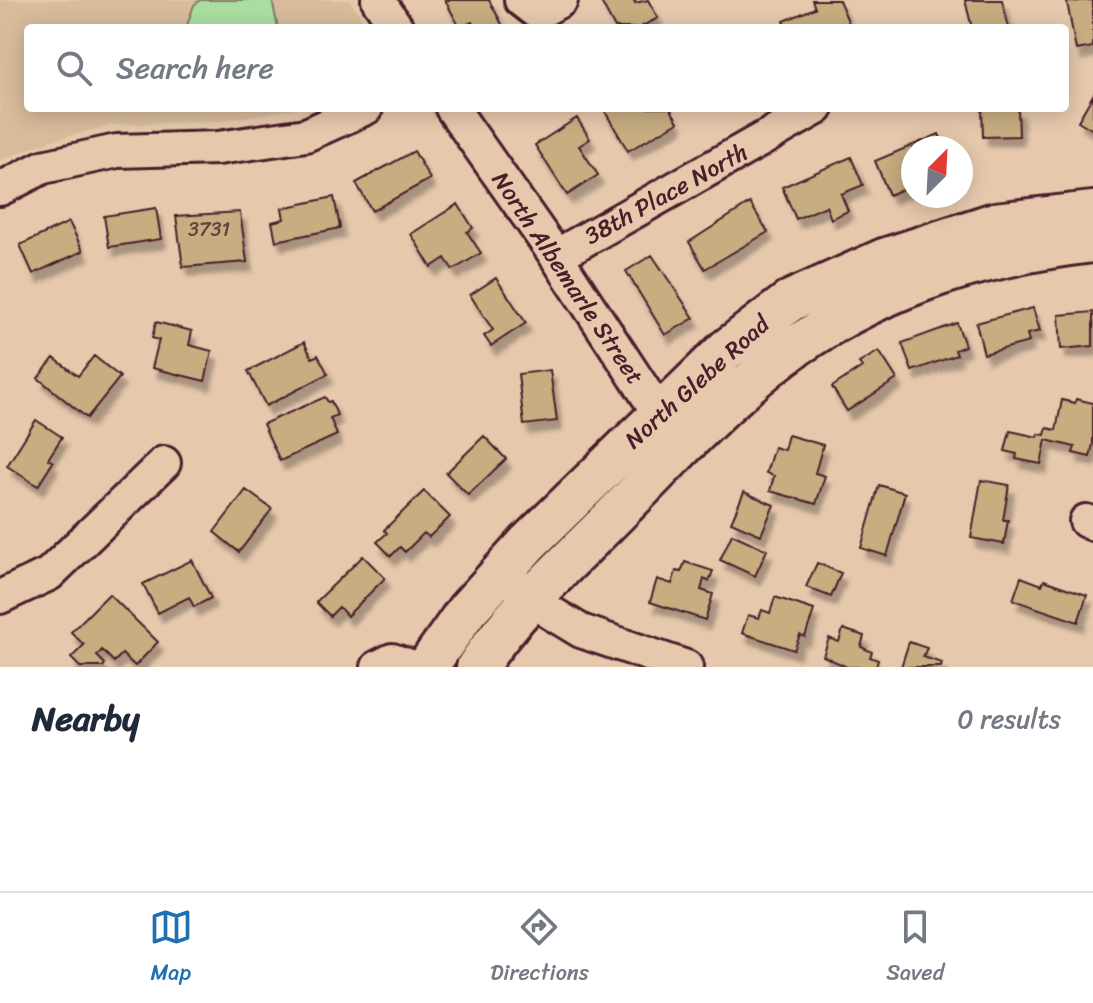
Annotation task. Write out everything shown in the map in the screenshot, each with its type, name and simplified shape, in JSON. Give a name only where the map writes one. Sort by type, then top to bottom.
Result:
[{"type":"main road","name":"North Glebe Road","points":[[427,667],[450,632],[501,570],[726,350],[790,301],[884,259],[995,223],[1093,212]]},
{"type":"main road","name":"North Glebe Road","points":[[477,667],[505,628],[682,448],[741,392],[797,347],[865,305],[940,273],[978,261],[1093,242]]},
{"type":"street","points":[[378,0],[394,24]]},
{"type":"street","points":[[521,0],[534,10],[545,9],[561,0]]},
{"type":"street","points":[[0,189],[43,167],[117,151],[218,148],[306,135],[357,112]]},
{"type":"street","name":"North Albemarle Street","points":[[455,112],[556,256],[682,448]]},
{"type":"street","name":"38th Place North","points":[[556,256],[810,112]]},
{"type":"street","points":[[0,597],[49,574],[164,463]]},
{"type":"street","points":[[501,570],[533,599],[581,631],[686,667]]},
{"type":"street","points":[[378,667],[392,660],[413,667]]},
{"type":"shaded area","points":[[0,0],[350,0],[365,24],[24,24],[24,112],[276,112],[221,121],[113,125],[52,140],[0,160]]},
{"type":"green space","points":[[200,0],[272,0],[277,24],[187,24],[194,5]]},
{"type":"building","points":[[445,0],[489,0],[502,24],[472,22],[458,24]]},
{"type":"building","points":[[600,0],[634,0],[635,3],[648,0],[658,18],[647,24],[613,24]]},
{"type":"building","points":[[812,0],[839,0],[849,24],[785,24],[784,21],[815,8]]},
{"type":"building","points":[[965,0],[1002,0],[1008,24],[971,24]]},
{"type":"building","points":[[1093,0],[1093,47],[1076,50],[1067,2]]},
{"type":"building","points":[[1093,95],[1093,130],[1078,121]]},
{"type":"building","points":[[605,112],[672,112],[678,122],[628,151]]},
{"type":"building","points":[[982,112],[1018,112],[1019,136],[983,137]]},
{"type":"building","points":[[577,118],[590,139],[579,146],[598,175],[567,195],[535,145]]},
{"type":"building","points":[[901,150],[901,190],[889,195],[875,161]]},
{"type":"building","points":[[414,151],[430,179],[372,211],[356,183]]},
{"type":"building","points":[[851,157],[863,185],[841,194],[848,211],[831,219],[826,206],[796,219],[782,187]]},
{"type":"building","points":[[334,197],[340,228],[276,241],[272,222],[284,219],[282,208]]},
{"type":"building","points":[[750,203],[768,232],[705,269],[689,242]]},
{"type":"building","points":[[458,204],[473,228],[467,232],[481,253],[453,270],[445,258],[431,267],[411,234]]},
{"type":"building","points":[[156,208],[161,239],[109,247],[104,216]]},
{"type":"building","points":[[240,212],[247,262],[183,267],[176,216]]},
{"type":"building","points":[[69,222],[83,251],[33,274],[20,245]]},
{"type":"building","points":[[652,255],[694,318],[665,335],[626,271]]},
{"type":"building","points":[[496,278],[526,323],[491,346],[484,336],[493,330],[470,295]]},
{"type":"building","points":[[1033,308],[1040,331],[1027,334],[1029,342],[984,354],[976,323]]},
{"type":"building","points":[[1093,312],[1093,346],[1061,349],[1059,315]]},
{"type":"building","points":[[156,322],[192,331],[189,345],[212,351],[205,381],[152,368],[159,340],[152,338]]},
{"type":"building","points":[[957,323],[965,346],[955,350],[957,355],[912,371],[902,343]]},
{"type":"building","points":[[304,342],[312,358],[318,355],[328,374],[266,406],[248,371]]},
{"type":"building","points":[[879,351],[897,379],[847,411],[832,387],[862,367],[859,363]]},
{"type":"building","points":[[94,356],[120,377],[87,418],[38,378],[54,358],[78,376]]},
{"type":"building","points":[[550,370],[557,421],[524,425],[518,374]]},
{"type":"building","points":[[325,397],[328,402],[331,401],[337,415],[330,418],[337,435],[280,461],[263,424]]},
{"type":"building","points":[[1076,399],[1093,403],[1090,457],[1073,453],[1075,447],[1046,440],[1041,464],[1016,459],[1017,454],[1005,451],[1010,431],[1038,437],[1038,434],[1045,435],[1047,428],[1056,430],[1062,400],[1075,403]]},
{"type":"building","points":[[36,420],[62,437],[48,459],[53,462],[38,486],[7,466]]},
{"type":"building","points":[[788,435],[823,445],[815,473],[825,476],[816,504],[770,491],[774,476],[766,473],[774,447],[784,450]]},
{"type":"building","points":[[484,436],[506,459],[468,495],[446,473]]},
{"type":"building","points":[[981,480],[1009,485],[1003,520],[1008,520],[1004,544],[971,538]]},
{"type":"building","points":[[879,485],[905,493],[887,556],[861,548]]},
{"type":"building","points":[[246,490],[272,509],[239,552],[214,532]]},
{"type":"building","points":[[424,491],[450,517],[429,537],[424,533],[405,552],[400,547],[391,556],[377,542],[387,533],[384,530]]},
{"type":"building","points":[[744,492],[774,505],[761,535],[731,522]]},
{"type":"building","points":[[732,534],[767,550],[755,576],[720,560]]},
{"type":"building","points":[[363,556],[385,578],[347,616],[339,607],[330,616],[316,602]]},
{"type":"building","points":[[192,560],[211,598],[194,607],[189,597],[158,613],[143,584]]},
{"type":"building","points":[[685,562],[713,571],[709,581],[704,579],[701,590],[713,594],[705,620],[650,602],[657,579],[672,584],[676,571],[681,572]]},
{"type":"building","points":[[817,563],[841,573],[831,597],[806,587]]},
{"type":"building","points":[[1021,577],[1042,585],[1044,580],[1087,595],[1078,622],[1013,600]]},
{"type":"building","points":[[109,594],[158,642],[135,666],[122,654],[114,662],[102,650],[97,656],[105,664],[103,667],[80,667],[71,658],[84,645],[71,632]]},
{"type":"building","points":[[775,597],[814,610],[805,637],[800,635],[794,650],[742,633],[748,615],[759,618],[762,610],[770,613]]},
{"type":"building","points":[[843,629],[864,636],[861,647],[872,652],[870,657],[878,660],[876,667],[847,667],[823,656],[829,638],[839,642]]},
{"type":"building","points":[[909,642],[927,648],[923,657],[942,663],[941,667],[901,667]]}]
